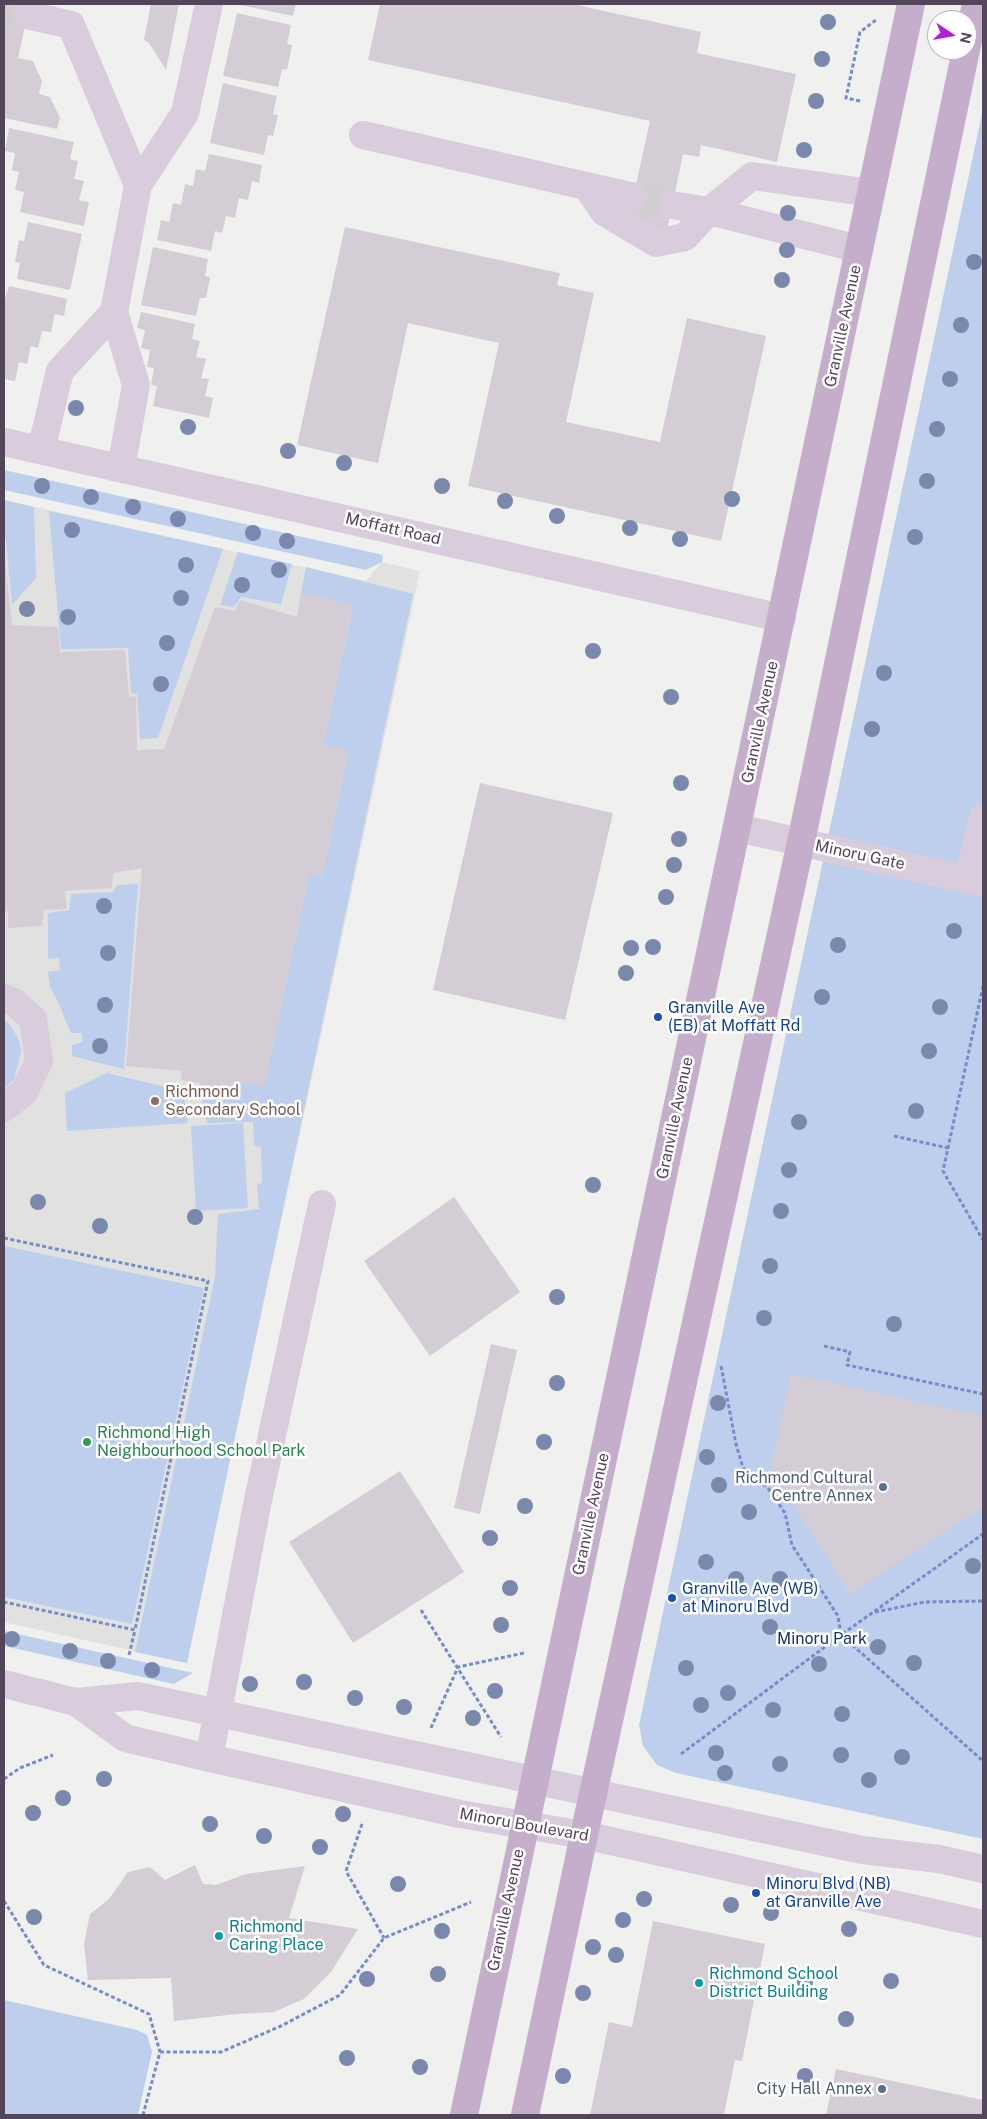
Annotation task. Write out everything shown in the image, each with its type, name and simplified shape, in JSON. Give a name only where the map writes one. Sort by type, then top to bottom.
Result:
[{"type":"main road","name":"Granville Avenue","points":[[464,2115],[524,1824],[738,828],[911,4]]},
{"type":"main road","points":[[525,2115],[593,1793],[801,842],[964,60]]},
{"type":"street","points":[[121,468],[136,385],[114,312],[138,185],[185,113],[209,4]]},
{"type":"street","points":[[27,15],[71,26],[138,185]]},
{"type":"street","points":[[364,135],[634,197]]},
{"type":"street","points":[[587,187],[604,212],[656,243],[685,236],[710,211],[752,176],[871,193]]},
{"type":"street","points":[[672,205],[710,211],[859,249]]},
{"type":"street","points":[[41,450],[60,371],[114,312]]},
{"type":"street","name":"Moffatt Road","points":[[4,442],[782,618]]},
{"type":"street","points":[[976,882],[983,817]]},
{"type":"street","name":"Minoru Gate","points":[[738,828],[976,882]]},
{"type":"street","points":[[4,998],[14,1002],[33,1019],[39,1061],[24,1092],[4,1108]]},
{"type":"street","points":[[209,1758],[258,1505],[322,1204]]},
{"type":"street","name":"Minoru Boulevard","points":[[4,1684],[76,1702],[138,1696],[862,1850],[939,1859],[983,1869]]},
{"type":"street","name":"Minoru Boulevard","points":[[76,1702],[125,1738],[460,1814],[584,1835],[983,1924]]},
{"type":"path","points":[[858,100],[846,98],[860,32],[883,15]]},
{"type":"path","points":[[983,986],[943,1171],[983,1240]]},
{"type":"path","points":[[894,1136],[948,1148]]},
{"type":"path","points":[[4,1238],[208,1281],[129,1655]]},
{"type":"path","points":[[824,1346],[850,1352],[847,1365],[983,1394]]},
{"type":"path","points":[[721,1366],[736,1444],[743,1468],[768,1488],[785,1513],[792,1545],[838,1616],[841,1635],[983,1761]]},
{"type":"path","points":[[681,1754],[841,1635],[983,1534]]},
{"type":"path","points":[[872,1613],[925,1602],[983,1600]]},
{"type":"path","points":[[4,1602],[135,1630]]},
{"type":"path","points":[[421,1610],[501,1737]]},
{"type":"path","points":[[458,1667],[524,1653]]},
{"type":"path","points":[[428,1736],[458,1667]]},
{"type":"path","points":[[4,1779],[20,1768],[53,1754]]},
{"type":"path","points":[[363,1821],[346,1871],[384,1938]]},
{"type":"path","points":[[4,1900],[44,1965],[149,2014],[160,2052],[143,2115]]},
{"type":"path","points":[[160,2052],[221,2052],[281,2026],[340,1995],[384,1938],[471,1902]]},
{"type":"shaded area","name":"Richmond Secondary School","points":[[4,500],[366,581],[382,562],[420,571],[187,1663],[4,1622]]},
{"type":"green space","name":"Minoru Park","points":[[983,109],[983,1839],[676,1773],[657,1765],[643,1746],[639,1725]]},
{"type":"green space","points":[[4,470],[383,555],[382,562],[366,570],[4,490]]},
{"type":"green space","points":[[4,500],[34,507],[36,578],[12,605],[6,540],[4,540]]},
{"type":"green space","points":[[49,511],[223,549],[158,738],[140,739],[137,694],[131,693],[128,648],[61,649]]},
{"type":"green space","points":[[238,552],[292,564],[281,604],[241,597],[234,607],[220,605]]},
{"type":"green space","points":[[306,567],[413,594],[187,1663],[135,1652],[215,1277],[218,1214],[259,1209],[257,1184],[262,1183],[261,1147],[254,1146],[253,1122],[207,1123],[201,1095],[213,1097],[214,1093],[239,1097],[242,1082],[264,1086],[309,874],[322,876],[348,751],[323,745],[353,605],[301,593]]},
{"type":"green space","points":[[138,884],[124,1069],[72,1056],[72,1045],[82,1042],[82,1033],[71,1033],[50,987],[48,972],[60,970],[59,958],[48,959],[48,913],[69,910],[71,894],[113,892],[117,885]]},
{"type":"green space","points":[[4,1019],[11,1026],[19,1040],[21,1052],[14,1080],[4,1089]]},
{"type":"green space","points":[[107,1073],[183,1091],[188,1123],[67,1131],[65,1093]]},
{"type":"green space","points":[[243,1123],[248,1208],[196,1211],[191,1126]]},
{"type":"green space","name":"Richmond High Neighbourhood School Park","points":[[4,1246],[204,1288],[132,1624],[4,1597]]},
{"type":"green space","points":[[4,1631],[193,1673],[174,1684],[4,1646]]},
{"type":"green space","points":[[4,2000],[137,2030],[147,2035],[152,2052],[138,2115],[4,2115]]},
{"type":"building","points":[[4,4],[30,4],[18,58],[33,61],[42,81],[39,94],[50,97],[60,118],[57,129],[4,118]]},
{"type":"building","points":[[151,4],[179,4],[166,70],[149,43],[144,40]]},
{"type":"building","points":[[236,4],[296,4],[293,16]]},
{"type":"building","points":[[380,4],[572,4],[701,32],[697,53],[796,74],[777,162],[701,145],[699,157],[683,154],[667,230],[628,221],[650,121],[368,60]]},
{"type":"building","points":[[237,13],[291,25],[287,44],[292,45],[287,70],[282,69],[278,87],[223,76]]},
{"type":"building","points":[[223,83],[277,96],[273,114],[278,115],[273,136],[268,135],[264,155],[210,143]]},
{"type":"building","points":[[9,128],[74,142],[70,159],[78,161],[74,179],[84,181],[79,200],[89,202],[84,226],[20,212],[24,192],[15,190],[19,172],[12,170],[15,153],[5,151]]},
{"type":"building","points":[[209,154],[262,165],[259,183],[252,181],[248,200],[239,198],[235,218],[226,216],[222,233],[215,231],[211,251],[157,240],[161,220],[169,222],[173,203],[181,205],[185,184],[193,186],[196,169],[205,171]]},
{"type":"building","points":[[28,222],[82,234],[70,290],[17,279],[20,263],[15,262],[19,240],[24,241]]},
{"type":"building","points":[[345,227],[560,273],[557,285],[594,293],[566,422],[660,442],[687,318],[766,336],[721,541],[468,486],[499,343],[408,323],[378,463],[297,445]]},
{"type":"building","points":[[153,247],[208,259],[205,276],[210,277],[206,298],[200,298],[196,316],[141,305]]},
{"type":"building","points":[[9,286],[67,299],[64,316],[55,314],[51,332],[42,331],[38,348],[31,346],[27,364],[19,362],[15,381],[4,379],[4,302]]},
{"type":"building","points":[[141,312],[195,324],[192,339],[200,341],[196,357],[206,359],[201,378],[209,379],[205,396],[213,398],[209,418],[153,406],[157,386],[151,385],[154,368],[147,367],[150,350],[141,348],[145,330],[137,328]]},
{"type":"building","points":[[4,553],[12,625],[58,627],[60,652],[125,650],[129,697],[136,696],[137,750],[164,749],[215,607],[235,611],[240,600],[297,617],[301,593],[353,604],[323,745],[348,750],[322,876],[309,874],[264,1087],[242,1082],[239,1097],[199,1090],[200,1083],[181,1080],[182,1071],[126,1066],[142,868],[113,873],[112,888],[65,891],[67,909],[44,910],[42,926],[8,928],[8,911],[4,912]]},
{"type":"building","points":[[480,783],[613,813],[565,1020],[433,990]]},
{"type":"building","points":[[454,1197],[520,1292],[430,1356],[364,1261]]},
{"type":"building","points":[[491,1344],[517,1350],[480,1514],[454,1508]]},
{"type":"building","name":"Richmond Cultural Centre Annex","points":[[791,1374],[983,1416],[983,1507],[850,1594],[771,1468]]},
{"type":"building","points":[[400,1471],[464,1572],[353,1643],[289,1542]]},
{"type":"building","name":"Richmond Caring Place","points":[[195,1865],[203,1884],[216,1885],[246,1874],[305,1866],[289,1918],[358,1929],[331,1972],[304,1999],[274,2012],[174,2021],[171,1978],[88,1980],[84,1944],[90,1914],[109,1899],[128,1872],[150,1867],[165,1880]]},
{"type":"building","name":"Richmond School District Building","points":[[653,1921],[765,1944],[742,2061],[735,2060],[724,2115],[590,2115],[609,2022],[632,2027]]},
{"type":"building","name":"City Hall Annex","points":[[836,2069],[983,2100],[983,2115],[826,2115]]},
{"type":"tunnel","points":[[4,9],[27,15]]},
{"type":"tunnel","points":[[634,197],[672,205]]},
{"type":"place","name":"Granville Ave (EB) at Moffatt Rd","points":[[658,1017]]},
{"type":"place","name":"Richmond Secondary School","points":[[155,1101]]},
{"type":"place","name":"Richmond High Neighbourhood School Park","points":[[87,1442]]},
{"type":"place","name":"Richmond Cultural Centre Annex","points":[[883,1487]]},
{"type":"place","name":"Granville Ave (WB) at Minoru Blvd","points":[[672,1598]]},
{"type":"place","name":"Minoru Blvd (NB) at Granville Ave","points":[[756,1893]]},
{"type":"place","name":"Richmond Caring Place","points":[[219,1936]]},
{"type":"place","name":"Richmond School District Building","points":[[699,1983]]},
{"type":"place","name":"City Hall Annex","points":[[882,2089]]}]
